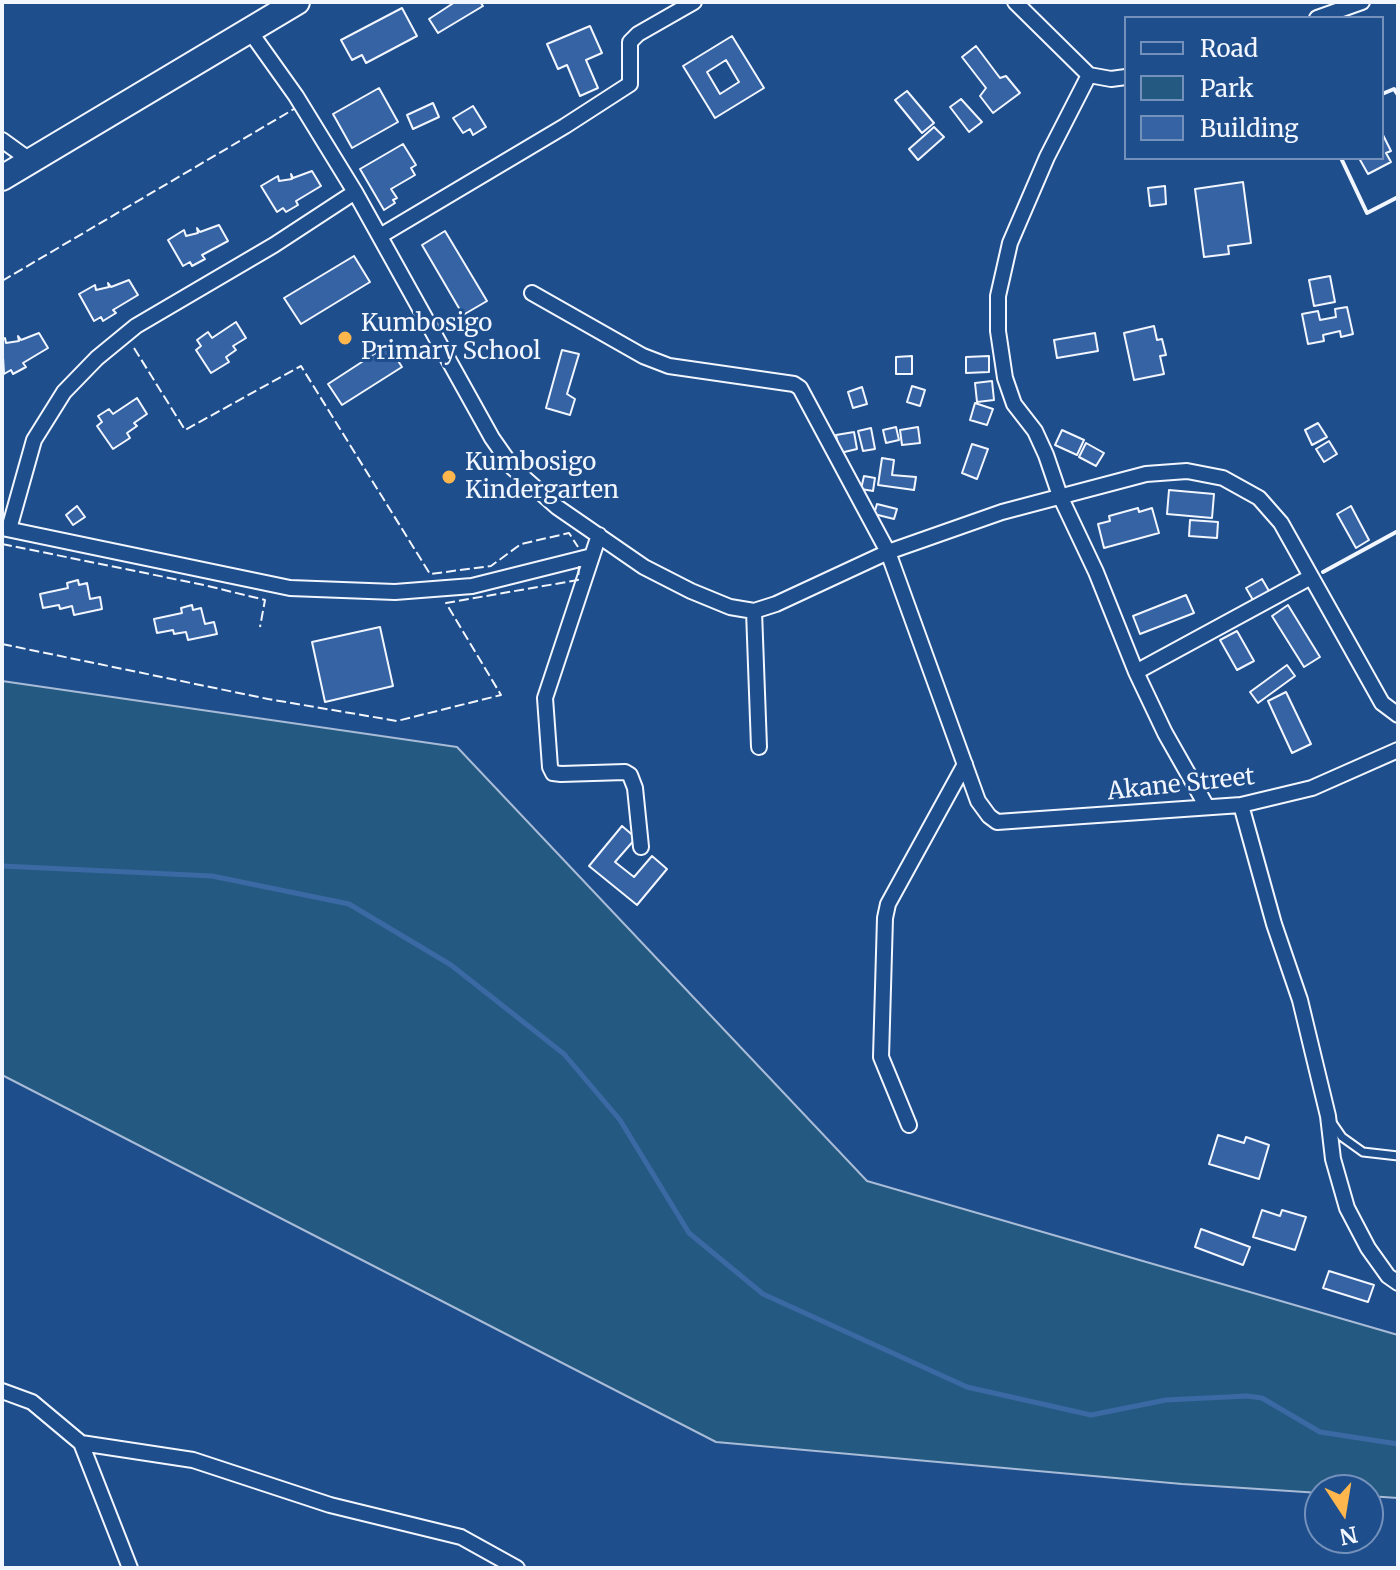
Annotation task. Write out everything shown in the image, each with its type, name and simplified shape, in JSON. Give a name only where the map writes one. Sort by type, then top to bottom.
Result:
[{"type":"highway","points":[[2,178],[297,2]]},
{"type":"street","points":[[380,236],[630,84],[630,42],[638,34],[694,2]]},
{"type":"street","points":[[1015,2],[1089,75],[1111,79],[1124,77]]},
{"type":"street","points":[[1323,16],[1362,2]]},
{"type":"street","points":[[249,30],[296,96],[355,192],[492,438],[513,468],[557,507],[644,567],[730,607],[754,611],[945,530],[1060,496],[1146,474],[1187,471],[1223,478],[1259,498],[1281,523],[1309,578],[1382,703],[1398,715]]},
{"type":"street","points":[[1089,75],[1047,157],[1010,243],[998,296],[998,331],[1005,378],[1014,404],[1035,431],[1046,455],[1060,496],[1096,572],[1136,672],[1165,733],[1207,807]]},
{"type":"street","points":[[2,140],[31,161]]},
{"type":"street","points":[[355,192],[274,245],[136,326],[97,358],[64,392],[34,440],[6,528],[290,588],[395,592],[472,586],[592,556]]},
{"type":"street","points":[[532,293],[643,356],[669,366],[794,384],[800,388],[888,552],[965,764],[888,904],[885,918],[881,1057],[909,1125]]},
{"type":"street","points":[[599,535],[545,698],[550,767],[553,773],[561,774],[625,772],[630,775],[635,788],[641,847]]},
{"type":"street","points":[[1136,672],[1309,578]]},
{"type":"street","points":[[754,611],[759,747]]},
{"type":"street","name":"Akane Street","points":[[965,764],[984,810],[997,822],[1008,823],[1241,805],[1312,788],[1398,750]]},
{"type":"street","points":[[1241,805],[1274,924],[1300,1000],[1328,1116],[1333,1159],[1347,1208],[1368,1248],[1388,1276],[1398,1283]]},
{"type":"street","points":[[2,1391],[32,1402],[81,1443],[130,1568]]},
{"type":"street","points":[[81,1443],[193,1460],[330,1505],[461,1537],[517,1568]]},
{"type":"lane","points":[[1328,1116],[1342,1137],[1363,1152],[1398,1156]]},
{"type":"green space","points":[[2,681],[457,747],[867,1181],[1398,1335],[1398,1498],[1384,1497],[1384,1474],[1304,1474],[1304,1492],[716,1442],[2,1075]]},
{"type":"building","points":[[455,2],[480,2],[483,6],[438,33],[429,19]]},
{"type":"building","points":[[402,8],[417,36],[366,63],[362,55],[352,60],[341,40]]},
{"type":"building","points":[[590,26],[602,53],[586,60],[598,88],[580,96],[567,65],[558,69],[547,44]]},
{"type":"building","points":[[732,36],[764,88],[715,118],[683,66]],"holes":[[[726,60],[739,82],[720,94],[707,72]]]},
{"type":"building","points":[[976,46],[1000,78],[1006,76],[1020,93],[993,113],[980,96],[986,88],[962,57]]},
{"type":"building","points":[[379,88],[398,122],[352,148],[333,114]]},
{"type":"building","points":[[907,91],[934,123],[922,133],[895,100]]},
{"type":"building","points":[[961,99],[982,122],[969,132],[950,107]]},
{"type":"building","points":[[433,103],[439,117],[413,129],[407,115]]},
{"type":"building","points":[[473,106],[486,127],[473,135],[470,129],[463,133],[453,118]]},
{"type":"building","points":[[934,127],[944,137],[918,160],[909,149]]},
{"type":"building","points":[[1384,137],[1391,151],[1386,153],[1391,162],[1368,174],[1360,160],[1384,160]]},
{"type":"building","points":[[403,144],[416,165],[411,168],[415,175],[391,189],[397,198],[384,210],[360,169]]},
{"type":"building","points":[[312,171],[321,186],[296,201],[298,205],[286,212],[283,208],[277,212],[261,186],[278,176],[279,181],[292,179],[291,174],[293,178]]},
{"type":"building","points":[[1243,182],[1251,243],[1228,246],[1229,254],[1204,257],[1195,189]]},
{"type":"building","points":[[1165,186],[1166,204],[1150,206],[1148,188]]},
{"type":"building","points":[[219,225],[228,241],[202,255],[205,259],[192,266],[190,262],[183,266],[168,240],[184,230],[186,236],[198,233],[197,228],[200,232]]},
{"type":"building","points":[[445,231],[487,301],[463,315],[422,245]]},
{"type":"building","points":[[354,256],[370,282],[301,324],[284,298]]},
{"type":"building","points":[[1330,276],[1335,302],[1314,306],[1309,280]]},
{"type":"building","points":[[129,280],[138,295],[113,310],[116,313],[103,321],[101,317],[94,321],[79,294],[95,285],[96,290],[109,287],[108,283],[111,287]]},
{"type":"building","points":[[1347,307],[1353,334],[1341,337],[1340,331],[1323,335],[1324,341],[1308,344],[1302,314],[1318,311],[1320,320],[1336,317],[1335,309]]},
{"type":"building","points":[[236,322],[246,338],[233,346],[236,350],[226,357],[229,362],[211,373],[196,350],[201,346],[197,340],[208,332],[212,338]]},
{"type":"building","points":[[1154,326],[1157,340],[1162,339],[1166,355],[1160,356],[1164,374],[1134,380],[1124,333]]},
{"type":"building","points":[[39,333],[48,348],[23,363],[26,367],[13,374],[11,370],[4,374],[2,340],[5,338],[6,343],[19,341],[18,336],[21,340]]},
{"type":"building","points":[[1095,333],[1098,351],[1057,358],[1054,340]]},
{"type":"building","points":[[388,345],[402,367],[342,405],[328,384]]},
{"type":"building","points":[[562,350],[579,354],[567,394],[575,399],[570,415],[546,408]]},
{"type":"building","points":[[912,356],[912,374],[896,374],[896,357]]},
{"type":"building","points":[[989,356],[989,372],[966,373],[966,357]]},
{"type":"building","points":[[992,381],[994,400],[977,402],[975,383]]},
{"type":"building","points":[[912,386],[925,390],[920,406],[907,402]]},
{"type":"building","points":[[862,387],[867,404],[853,408],[848,392]]},
{"type":"building","points":[[137,398],[147,414],[134,423],[137,426],[127,433],[130,438],[113,449],[97,426],[102,422],[98,416],[109,409],[113,414]]},
{"type":"building","points":[[975,403],[993,409],[987,425],[970,420]]},
{"type":"building","points":[[1318,423],[1327,437],[1312,445],[1305,430]]},
{"type":"building","points":[[896,427],[899,440],[886,443],[883,430]]},
{"type":"building","points":[[918,427],[920,443],[902,445],[900,430]]},
{"type":"building","points":[[871,428],[875,449],[863,451],[858,431]]},
{"type":"building","points":[[1062,430],[1084,440],[1077,455],[1055,445]]},
{"type":"building","points":[[854,432],[857,449],[840,453],[836,435]]},
{"type":"building","points":[[1329,441],[1337,454],[1324,462],[1316,449]]},
{"type":"building","points":[[1086,443],[1104,453],[1096,466],[1079,457]]},
{"type":"building","points":[[972,444],[988,449],[977,479],[962,473]]},
{"type":"building","points":[[882,458],[894,460],[892,475],[916,477],[914,490],[878,485]]},
{"type":"building","points":[[864,476],[875,478],[873,491],[861,489]]},
{"type":"building","points":[[1169,490],[1214,494],[1212,518],[1167,514]]},
{"type":"building","points":[[877,504],[897,509],[894,519],[874,514]]},
{"type":"building","points":[[77,506],[85,517],[73,525],[66,515]]},
{"type":"building","points":[[1351,506],[1369,540],[1356,548],[1337,514]]},
{"type":"building","points":[[1138,508],[1139,512],[1152,508],[1159,533],[1104,548],[1098,524],[1110,521],[1109,516]]},
{"type":"building","points":[[1190,520],[1218,522],[1217,538],[1189,536]]},
{"type":"building","points":[[1262,579],[1269,591],[1253,600],[1246,588]]},
{"type":"building","points":[[78,580],[79,585],[87,583],[90,599],[100,597],[102,609],[74,615],[72,606],[43,608],[40,594],[68,588],[67,583]]},
{"type":"building","points":[[1186,595],[1194,613],[1140,634],[1133,616]]},
{"type":"building","points":[[192,605],[193,610],[201,608],[205,624],[214,622],[217,634],[188,640],[186,632],[174,634],[173,630],[157,633],[154,619],[182,613],[181,608]]},
{"type":"building","points":[[1288,605],[1320,657],[1304,667],[1272,616]]},
{"type":"building","points":[[380,627],[393,686],[325,702],[312,642]]},
{"type":"building","points":[[1237,631],[1254,661],[1237,670],[1220,640]]},
{"type":"building","points":[[1287,665],[1295,676],[1258,703],[1250,692]]},
{"type":"building","points":[[1286,692],[1311,744],[1292,753],[1268,701]]},
{"type":"building","points":[[622,826],[636,838],[615,862],[634,877],[652,856],[667,869],[637,905],[589,866]]},
{"type":"building","points":[[1218,1135],[1244,1143],[1246,1137],[1269,1145],[1259,1179],[1209,1164]]},
{"type":"building","points":[[1262,1210],[1280,1216],[1282,1210],[1306,1217],[1295,1250],[1253,1237]]},
{"type":"building","points":[[1201,1229],[1250,1247],[1243,1265],[1195,1247]]},
{"type":"building","points":[[1329,1271],[1374,1285],[1368,1302],[1323,1288]]},
{"type":"waterway","points":[[2,866],[212,876],[349,904],[451,965],[564,1054],[620,1120],[689,1233],[763,1294],[967,1387],[1091,1415],[1166,1400],[1247,1396],[1262,1398],[1320,1432],[1398,1444]]},
{"type":"fence","points":[[2,281],[294,109]]},
{"type":"fence","points":[[134,348],[185,430],[301,366],[430,574],[491,566],[521,544],[569,533],[578,547]]},
{"type":"fence","points":[[2,544],[265,600],[260,627]]},
{"type":"fence","points":[[2,644],[268,699],[397,721],[501,695],[446,603],[578,580],[579,566]]},
{"type":"wall","points":[[1384,93],[1394,89],[1398,95]]},
{"type":"wall","points":[[1342,160],[1367,213],[1398,197]]},
{"type":"wall","points":[[1323,572],[1398,531]]},
{"type":"place","name":"Kumbosigo Primary School","points":[[345,338]]},
{"type":"place","name":"Kumbosigo Kindergarten","points":[[449,477]]}]
